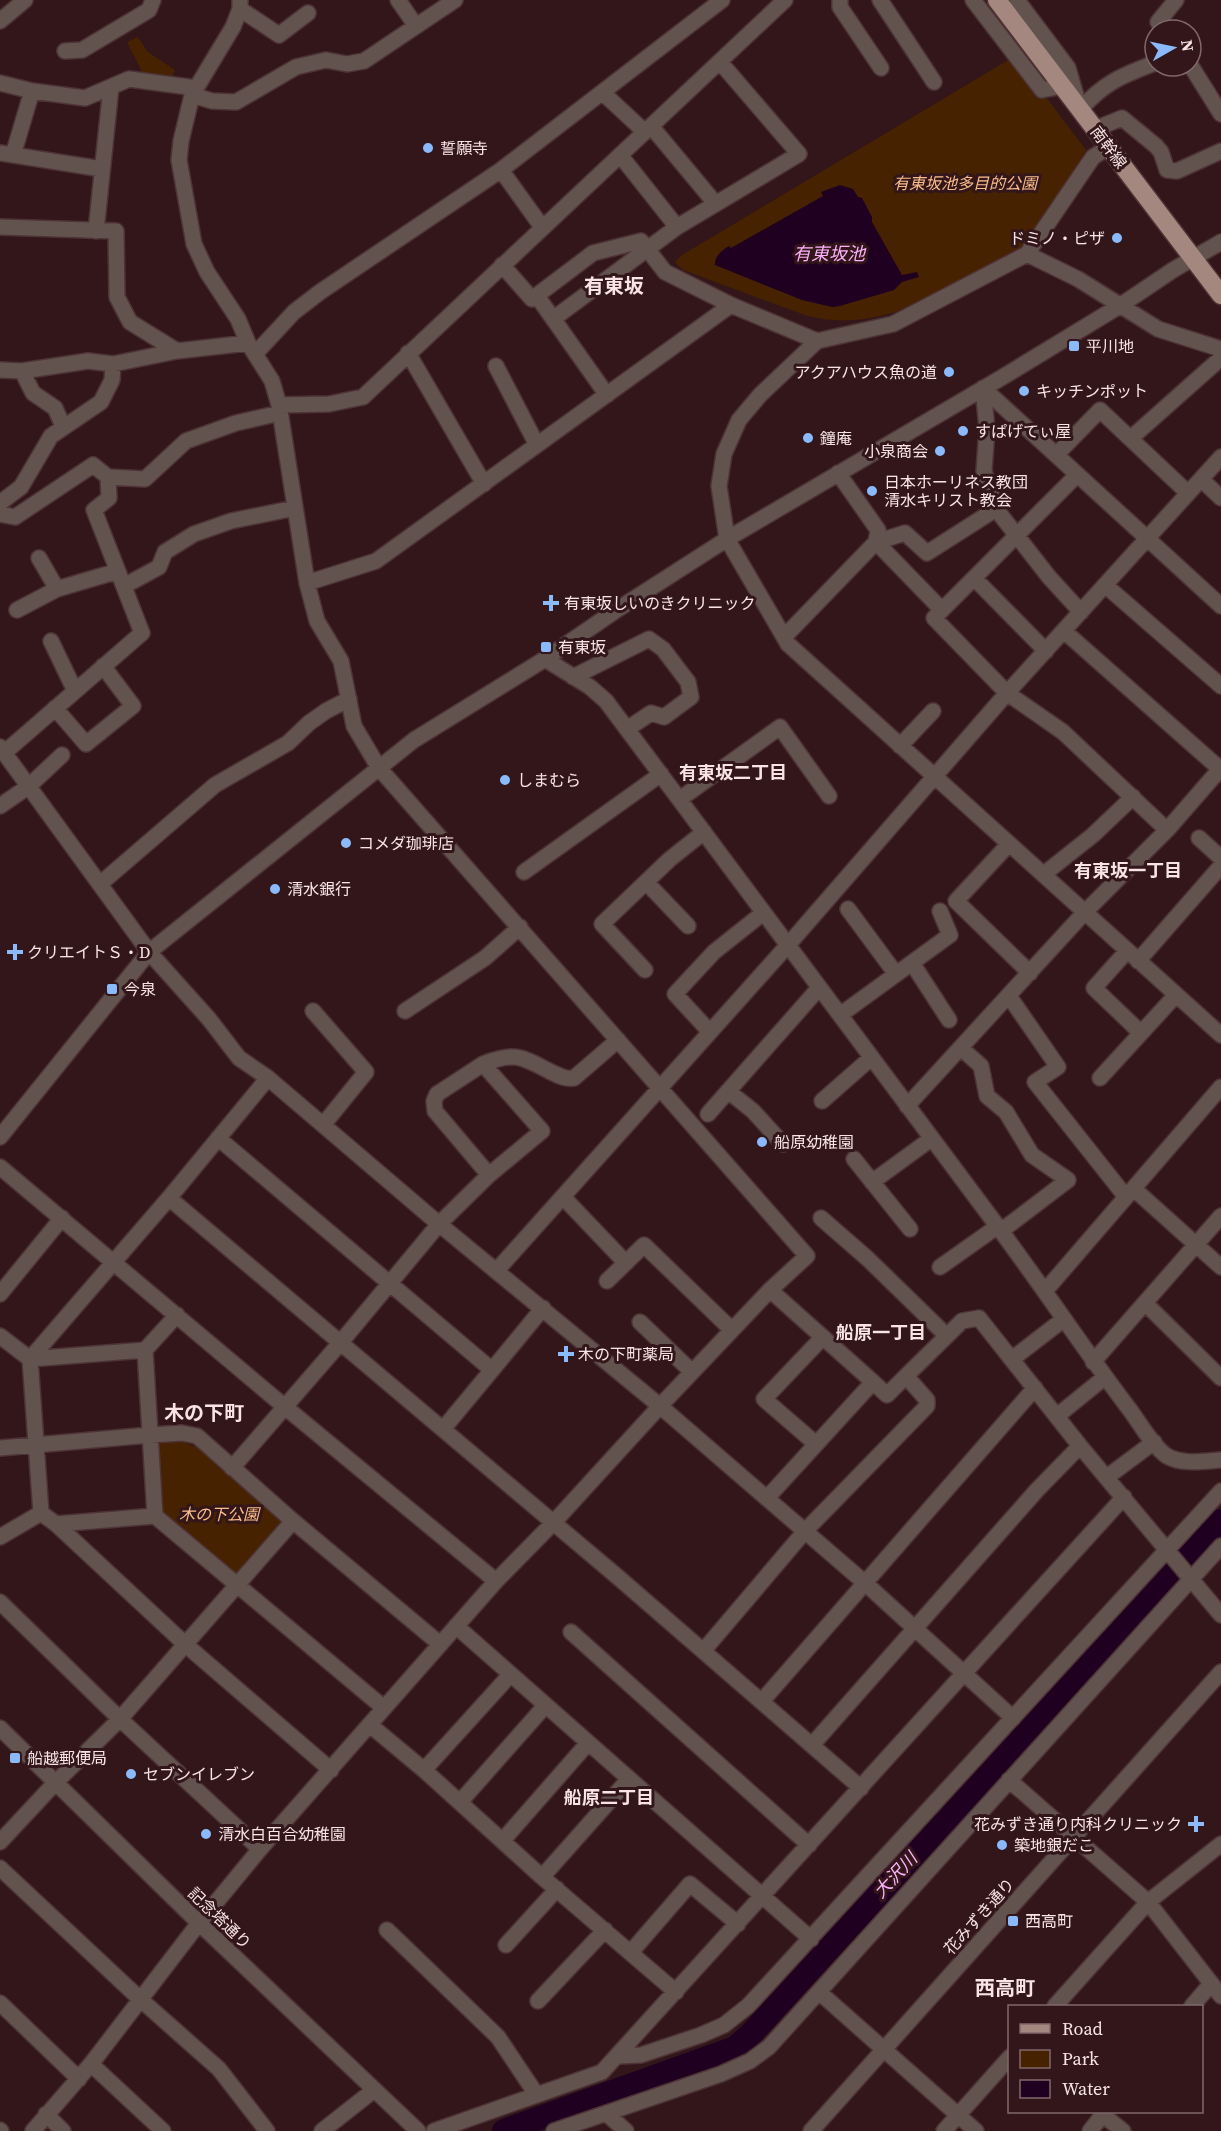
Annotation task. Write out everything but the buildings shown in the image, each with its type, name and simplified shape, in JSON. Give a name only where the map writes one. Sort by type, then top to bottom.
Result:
[{"type":"main road","name":"南幹線","points":[[997,0],[1221,295]]},
{"type":"street","points":[[0,21],[25,0]]},
{"type":"street","points":[[65,51],[82,50],[149,9],[153,0]]},
{"type":"street","points":[[398,0],[416,26]]},
{"type":"street","points":[[0,83],[32,91],[85,98],[129,79],[194,92],[212,101],[236,102],[296,67],[326,60],[347,64],[364,61],[455,0]]},
{"type":"street","points":[[0,370],[22,371],[88,361],[113,364],[177,351],[252,348],[320,292],[501,171],[722,0]]},
{"type":"street","points":[[0,514],[15,518],[93,465],[108,477],[145,479],[186,441],[280,409],[329,404],[363,397],[785,0]]},
{"type":"street","points":[[840,0],[840,7],[881,68]]},
{"type":"street","points":[[880,0],[934,82]]},
{"type":"street","points":[[973,0],[1042,90],[1064,86]]},
{"type":"street","points":[[1017,0],[1068,68],[1080,110]]},
{"type":"street","points":[[1161,18],[1176,0]]},
{"type":"street","points":[[33,2131],[79,2079],[199,1923],[260,1849],[440,1644],[692,1372],[770,1290],[807,1256],[379,768],[354,726],[341,661],[317,621],[307,582],[280,409],[272,381],[207,272],[194,244],[179,160],[181,141],[194,92],[233,27],[240,4],[279,34],[308,13]]},
{"type":"street","points":[[553,319],[677,227],[799,154],[720,62]]},
{"type":"street","points":[[1080,110],[1092,96],[1116,78],[1143,68]]},
{"type":"street","points":[[1199,78],[1221,112]]},
{"type":"street","points":[[96,231],[111,87]]},
{"type":"street","points":[[32,91],[7,154],[102,169]]},
{"type":"street","points":[[603,93],[648,129],[715,203]]},
{"type":"street","points":[[1095,129],[1122,117],[1156,146],[1161,152],[1167,170],[1177,171],[1221,151]]},
{"type":"street","points":[[1109,147],[1093,157],[1027,254],[893,324],[818,341],[760,394],[739,420],[724,454],[719,486],[727,539],[785,636],[788,645],[1044,874],[1084,914],[1175,996],[1221,1035]]},
{"type":"street","points":[[620,155],[677,227]]},
{"type":"street","points":[[501,171],[542,227]]},
{"type":"street","points":[[0,227],[116,231],[117,297],[130,322],[177,351]]},
{"type":"street","points":[[502,265],[532,299],[593,253],[641,241],[665,272],[731,305],[818,341]]},
{"type":"street","points":[[0,1137],[149,952],[414,740],[546,659],[615,611],[727,539],[1121,305],[1221,242]]},
{"type":"street","points":[[1027,254],[1078,279],[1158,329],[1221,349]]},
{"type":"street","points":[[537,296],[607,395]]},
{"type":"street","points":[[307,582],[376,561],[731,305]]},
{"type":"street","points":[[408,353],[484,484]]},
{"type":"street","points":[[1131,438],[1221,358]]},
{"type":"street","points":[[0,503],[21,487],[51,436],[101,402],[112,380],[113,364]]},
{"type":"street","points":[[496,366],[537,445]]},
{"type":"street","points":[[22,371],[33,393],[55,408],[63,426]]},
{"type":"street","points":[[982,388],[1221,606]]},
{"type":"street","points":[[982,388],[987,429],[984,471],[996,509],[1049,577],[1081,612]]},
{"type":"street","points":[[1057,454],[1100,410],[1188,493]]},
{"type":"street","points":[[497,1270],[788,945],[1007,693],[1221,457]]},
{"type":"street","points":[[838,473],[878,530],[876,542]]},
{"type":"street","points":[[1077,475],[934,618],[1007,693],[1063,732],[1167,830]]},
{"type":"street","points":[[108,477],[109,498],[94,510],[142,633],[2,750],[149,952],[209,1019],[239,1058],[268,1078],[439,1224],[660,1406],[865,1583],[1013,1718]]},
{"type":"street","points":[[1201,478],[1221,498]]},
{"type":"street","points":[[124,586],[159,567],[165,552],[194,534],[231,521],[295,508]]},
{"type":"street","points":[[785,636],[876,542],[905,533],[927,553],[996,509]]},
{"type":"street","points":[[876,542],[942,610]]},
{"type":"street","points":[[39,558],[57,589]]},
{"type":"street","points":[[17,610],[57,589],[118,571]]},
{"type":"street","points":[[974,578],[1046,651]]},
{"type":"street","points":[[1105,585],[1221,686]]},
{"type":"street","points":[[907,1106],[1084,914],[1167,830],[1221,769],[1064,631]]},
{"type":"street","points":[[573,677],[649,639],[663,649],[688,682],[691,697],[664,717],[651,713],[627,729]]},
{"type":"street","points":[[51,641],[75,691]]},
{"type":"street","points":[[546,659],[606,701],[1045,1291],[1093,1362],[1154,1442],[1166,1456],[1179,1461],[1221,1460]]},
{"type":"street","points":[[55,708],[86,744],[133,706],[104,666]]},
{"type":"street","points":[[100,884],[215,786],[288,743],[309,723],[349,699]]},
{"type":"street","points":[[900,746],[933,711]]},
{"type":"street","points":[[680,799],[780,727],[829,796]]},
{"type":"street","points":[[0,806],[29,786],[62,755]]},
{"type":"street","points":[[524,872],[661,774]]},
{"type":"street","points":[[1044,874],[1093,836],[1133,797]]},
{"type":"street","points":[[645,970],[602,924],[670,859],[704,832]]},
{"type":"street","points":[[1199,838],[1221,858]]},
{"type":"street","points":[[1009,844],[956,901],[1030,973]]},
{"type":"street","points":[[1141,1033],[1094,988],[1132,956],[1221,866]]},
{"type":"street","points":[[646,882],[688,926]]},
{"type":"street","points":[[848,909],[896,974]]},
{"type":"street","points":[[840,1016],[950,934],[940,910]]},
{"type":"street","points":[[710,1032],[675,994],[714,952],[764,913]]},
{"type":"street","points":[[405,1011],[485,958],[520,927]]},
{"type":"street","points":[[912,963],[950,1020]]},
{"type":"street","points":[[708,1114],[819,988]]},
{"type":"street","points":[[1009,996],[1058,1067],[1035,1082],[1130,1193],[1221,1267]]},
{"type":"street","points":[[1100,1078],[1175,996]]},
{"type":"street","points":[[313,1011],[366,1072],[323,1125]]},
{"type":"street","points":[[489,1175],[435,1111],[434,1101],[437,1094],[483,1064],[499,1057],[514,1055],[564,1079],[574,1078],[618,1040]]},
{"type":"street","points":[[940,1268],[1068,1180],[1032,1155],[1006,1112],[987,1096],[981,1065],[961,1048]]},
{"type":"street","points":[[822,1101],[872,1058]]},
{"type":"street","points":[[232,1468],[439,1224],[489,1175],[542,1131],[483,1064]]},
{"type":"street","points":[[268,1078],[169,1198],[30,1359],[41,1512],[186,1645],[331,1770]]},
{"type":"street","points":[[1045,1291],[1221,1087]]},
{"type":"street","points":[[728,1091],[753,1111],[783,1144]]},
{"type":"street","points":[[218,1138],[492,1370]]},
{"type":"street","points":[[872,1182],[931,1138]]},
{"type":"street","points":[[854,1159],[910,1229]]},
{"type":"street","points":[[0,1167],[496,1581]]},
{"type":"street","points":[[563,1197],[626,1263]]},
{"type":"street","points":[[169,1198],[554,1522],[861,1788]]},
{"type":"street","points":[[1093,1362],[1221,1215]]},
{"type":"street","points":[[0,1294],[62,1218]]},
{"type":"street","points":[[821,1218],[868,1259],[947,1336]]},
{"type":"street","points":[[607,1281],[644,1245],[732,1330]]},
{"type":"street","points":[[770,1290],[887,1395],[962,1321],[979,1318],[1080,1446],[1221,1615]]},
{"type":"street","points":[[1145,1303],[1221,1378]]},
{"type":"street","points":[[443,1429],[543,1308]]},
{"type":"street","points":[[0,1336],[30,1359],[145,1350],[177,1315]]},
{"type":"street","points":[[1012,1359],[1064,1319]]},
{"type":"street","points":[[640,1322],[692,1372]]},
{"type":"street","points":[[816,1444],[764,1400],[823,1337]]},
{"type":"street","points":[[145,1350],[155,1516]]},
{"type":"street","points":[[704,1650],[806,1531],[927,1406],[927,1400],[906,1376]]},
{"type":"street","points":[[1057,1416],[1105,1377]]},
{"type":"street","points":[[767,1498],[873,1382]]},
{"type":"street","points":[[762,1701],[1035,1388]]},
{"type":"street","points":[[0,1448],[182,1433],[197,1436],[293,1521],[440,1644]]},
{"type":"street","points":[[1107,1477],[1154,1442]]},
{"type":"street","points":[[812,1745],[1037,1490],[1080,1446]]},
{"type":"street","points":[[619,2056],[641,2055],[701,2035],[724,2025],[748,2006],[1221,1491]]},
{"type":"street","points":[[434,2131],[603,2072],[1124,1497]]},
{"type":"street","points":[[0,1537],[41,1512]]},
{"type":"street","points":[[56,1524],[155,1516],[384,1708]]},
{"type":"street","points":[[0,1842],[56,1782],[120,1719],[293,1521]]},
{"type":"street","points":[[554,2131],[721,2074],[750,2061],[769,2047],[1221,1546]]},
{"type":"street","points":[[0,1602],[120,1719],[260,1849]]},
{"type":"street","points":[[456,1626],[811,1939]]},
{"type":"street","points":[[571,1632],[809,1845]]},
{"type":"street","name":"花みずき通り","points":[[811,2131],[1221,1672]]},
{"type":"street","points":[[424,1770],[510,1675]]},
{"type":"street","points":[[460,1802],[545,1706]]},
{"type":"street","points":[[369,1725],[424,1770],[542,1877],[676,1992]]},
{"type":"street","name":"記念塔通り","points":[[0,1728],[199,1923],[418,2131]]},
{"type":"street","points":[[503,1840],[588,1743]]},
{"type":"street","points":[[542,1877],[629,1779]]},
{"type":"street","points":[[1009,1780],[1148,1902],[1221,1996]]},
{"type":"street","points":[[1057,2005],[1148,1902],[1221,1844]]},
{"type":"street","points":[[0,1869],[140,2000],[219,2069],[267,2131]]},
{"type":"street","points":[[631,1952],[690,1884],[738,1924]]},
{"type":"street","points":[[506,1945],[557,1889]]},
{"type":"street","points":[[387,1930],[498,2037],[536,2094]]},
{"type":"street","points":[[538,2001],[605,1930]]},
{"type":"street","points":[[1194,2005],[1211,1984]]},
{"type":"street","points":[[819,1992],[976,2131]]},
{"type":"street","points":[[0,2003],[79,2079]]},
{"type":"street","points":[[944,2131],[1008,2060]]},
{"type":"street","points":[[91,2064],[163,2131]]},
{"type":"street","points":[[322,2131],[374,2090]]},
{"type":"street","points":[[1090,2131],[1104,2113],[1123,2131]]},
{"type":"street","points":[[46,2114],[63,2131]]},
{"type":"street","points":[[607,2114],[626,2131]]},
{"type":"green space","points":[[138,37],[148,52],[175,70],[172,78],[142,72],[127,42]]},
{"type":"green space","name":"有東坂池多目的公園","points":[[1015,56],[1086,150],[1028,246],[896,312],[873,318],[850,320],[828,320],[805,315],[683,270],[675,262],[682,255]]},
{"type":"green space","name":"木の下公園","points":[[181,1441],[198,1448],[283,1520],[235,1577],[161,1512],[157,1443]]},
{"type":"water","name":"有東坂池","points":[[840,185],[853,189],[858,197],[862,198],[872,217],[872,222],[902,275],[917,272],[919,277],[902,282],[894,290],[832,307],[802,300],[715,265],[717,257],[729,246],[731,248],[823,196],[821,192]]},
{"type":"waterway","name":"大沢川","points":[[504,2131],[735,2048],[750,2035],[1221,1521]]},
{"type":"place","name":"誓願寺","points":[[428,148]]},
{"type":"place","name":"ドミノ・ピザ","points":[[1117,238]]},
{"type":"place","name":"平川地","points":[[1074,346]]},
{"type":"place","name":"アクアハウス魚の道","points":[[949,372]]},
{"type":"place","name":"キッチンポット","points":[[1024,391]]},
{"type":"place","name":"すぱげてぃ屋","points":[[963,431]]},
{"type":"place","name":"鐘庵","points":[[808,438]]},
{"type":"place","name":"小泉商会","points":[[940,451]]},
{"type":"place","name":"日本ホーリネス教団 清水キリスト教会","points":[[872,491]]},
{"type":"place","name":"有東坂しいのきクリニック","points":[[551,603]]},
{"type":"place","name":"有東坂","points":[[546,647]]},
{"type":"place","name":"しまむら","points":[[505,780]]},
{"type":"place","name":"コメダ珈琲店","points":[[346,843]]},
{"type":"place","name":"清水銀行","points":[[275,889]]},
{"type":"place","name":"クリエイトＳ・D","points":[[15,952]]},
{"type":"place","name":"今泉","points":[[112,989]]},
{"type":"place","name":"船原幼稚園","points":[[762,1142]]},
{"type":"place","name":"木の下町薬局","points":[[566,1354]]},
{"type":"place","name":"船越郵便局","points":[[15,1758]]},
{"type":"place","name":"セブンイレブン","points":[[131,1774]]},
{"type":"place","name":"花みずき通り内科クリニック","points":[[1196,1824]]},
{"type":"place","name":"清水白百合幼稚園","points":[[206,1834]]},
{"type":"place","name":"築地銀だこ","points":[[1002,1845]]},
{"type":"place","name":"西高町","points":[[1013,1921]]},
{"type":"district","name":"有東坂","points":[[614,286]]},
{"type":"district","name":"有東坂二丁目","points":[[733,772]]},
{"type":"district","name":"有東坂一丁目","points":[[1128,870]]},
{"type":"district","name":"船原一丁目","points":[[881,1332]]},
{"type":"district","name":"木の下町","points":[[204,1413]]},
{"type":"district","name":"船原二丁目","points":[[609,1797]]},
{"type":"district","name":"西高町","points":[[1005,1988]]}]
